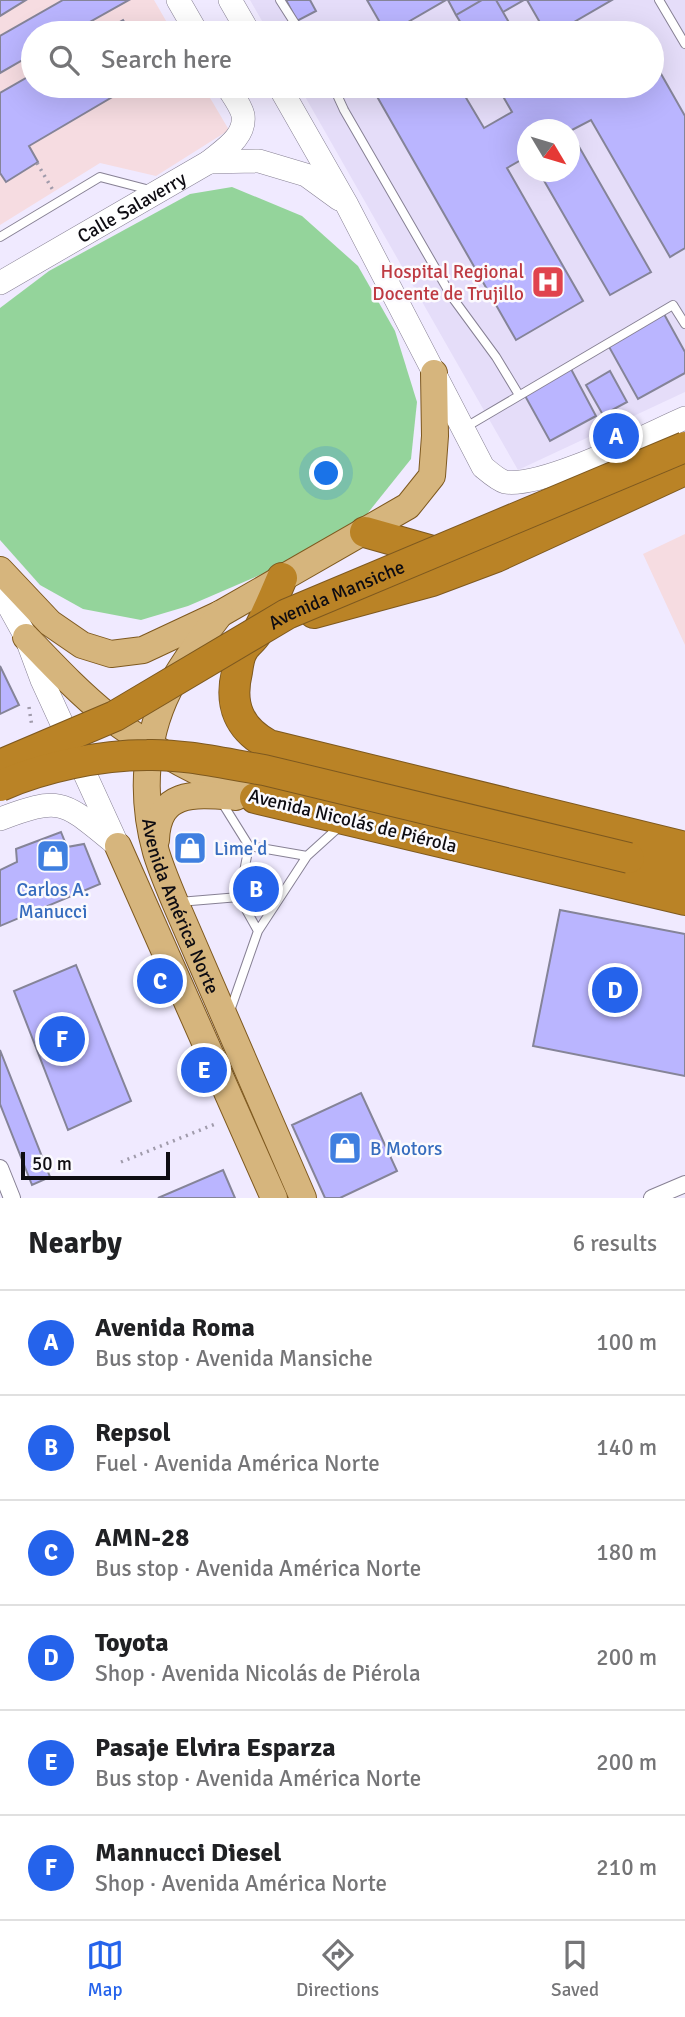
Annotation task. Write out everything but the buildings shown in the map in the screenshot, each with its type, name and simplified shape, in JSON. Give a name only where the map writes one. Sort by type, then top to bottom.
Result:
[{"type":"highway","name":"Avenida Mansiche","points":[[0,765],[115,716],[287,614],[685,447]]},
{"type":"highway","name":"Avenida Mansiche","points":[[256,636],[289,620],[432,581],[496,557],[678,477]]},
{"type":"highway","points":[[365,532],[448,556],[496,557]]},
{"type":"highway","points":[[282,578],[256,636],[242,651],[236,676],[233,700],[238,716],[256,738],[269,745],[685,848]]},
{"type":"highway","points":[[0,786],[17,778],[99,758],[148,755],[211,761],[264,770],[685,872]]},
{"type":"highway","name":"Avenida Nicolás de Piérola","points":[[255,798],[685,900]]},
{"type":"main road","points":[[178,0],[190,21]]},
{"type":"main road","points":[[230,0],[242,21]]},
{"type":"main road","name":"Calle Salaverry","points":[[0,283],[209,162],[232,143],[242,128],[243,114],[234,98]]},
{"type":"main road","points":[[286,98],[347,205],[483,467],[503,482],[530,482],[555,474],[685,418]]},
{"type":"main road","points":[[209,162],[258,160],[271,164],[306,175],[347,205]]},
{"type":"main road","points":[[0,570],[50,623],[82,645],[111,654],[144,650],[220,614],[408,506],[432,476],[435,436],[434,373]]},
{"type":"main road","name":"Avenida América Norte","points":[[0,590],[26,637],[268,1187]]},
{"type":"main road","name":"Avenida América Norte","points":[[220,614],[173,681],[159,712],[150,746],[146,782],[148,817],[156,852],[175,902],[303,1198]]},
{"type":"main road","name":"Avenida Nicolás de Piérola","points":[[26,637],[68,681],[107,715],[150,746],[213,781],[255,798]]},
{"type":"main road","points":[[156,852],[157,827],[163,810],[176,800],[190,795],[255,798]]},
{"type":"main road","points":[[0,819],[44,805],[68,807],[118,846]]},
{"type":"main road","points":[[268,1187],[288,1164]]},
{"type":"street","points":[[0,1168],[12,1198]]},
{"type":"street","points":[[652,1198],[685,1184]]},
{"type":"lane","points":[[280,0],[294,21]]},
{"type":"lane","points":[[659,0],[685,44]]},
{"type":"lane","points":[[338,98],[452,297],[520,395]]},
{"type":"lane","points":[[0,237],[100,177],[157,192]]},
{"type":"lane","points":[[463,429],[673,304],[685,324]]},
{"type":"lane","points":[[217,795],[248,846],[239,897],[258,930]]},
{"type":"lane","points":[[227,1020],[258,930],[307,856],[346,820]]},
{"type":"lane","points":[[248,846],[307,856]]},
{"type":"lane","points":[[175,902],[239,897]]},
{"type":"path","points":[[37,163],[60,201]]},
{"type":"path","points":[[121,1162],[237,1116]]},
{"type":"shaded area","points":[[0,0],[154,0],[166,21],[21,21],[21,98],[210,98],[229,130],[156,176],[100,163],[0,225]]},
{"type":"shaded area","name":"Hospital Regional Docente de Trujillo","points":[[250,0],[685,0],[685,392],[518,470],[306,98],[664,98],[664,21],[262,21]]},
{"type":"shaded area","points":[[685,534],[685,645],[643,554]]},
{"type":"green space","points":[[232,187],[302,216],[358,266],[395,331],[417,402],[411,459],[359,524],[276,568],[188,606],[141,620],[83,609],[40,585],[0,540],[0,308],[49,271],[190,194]]},
{"type":"place","name":"Hospital Regional Docente de Trujillo","points":[[548,282]]},
{"type":"place","name":"Avenida Roma","points":[[616,436]]},
{"type":"place","name":"Lime'd","points":[[190,848]]},
{"type":"place","name":"Carlos A. Manucci","points":[[53,856]]},
{"type":"place","name":"Repsol","points":[[256,889]]},
{"type":"place","name":"AMN-28","points":[[160,981]]},
{"type":"place","name":"Toyota","points":[[615,990]]},
{"type":"place","name":"Mannucci Diesel","points":[[62,1039]]},
{"type":"place","name":"Pasaje Elvira Esparza","points":[[204,1070]]},
{"type":"place","name":"B Motors","points":[[345,1148]]}]
